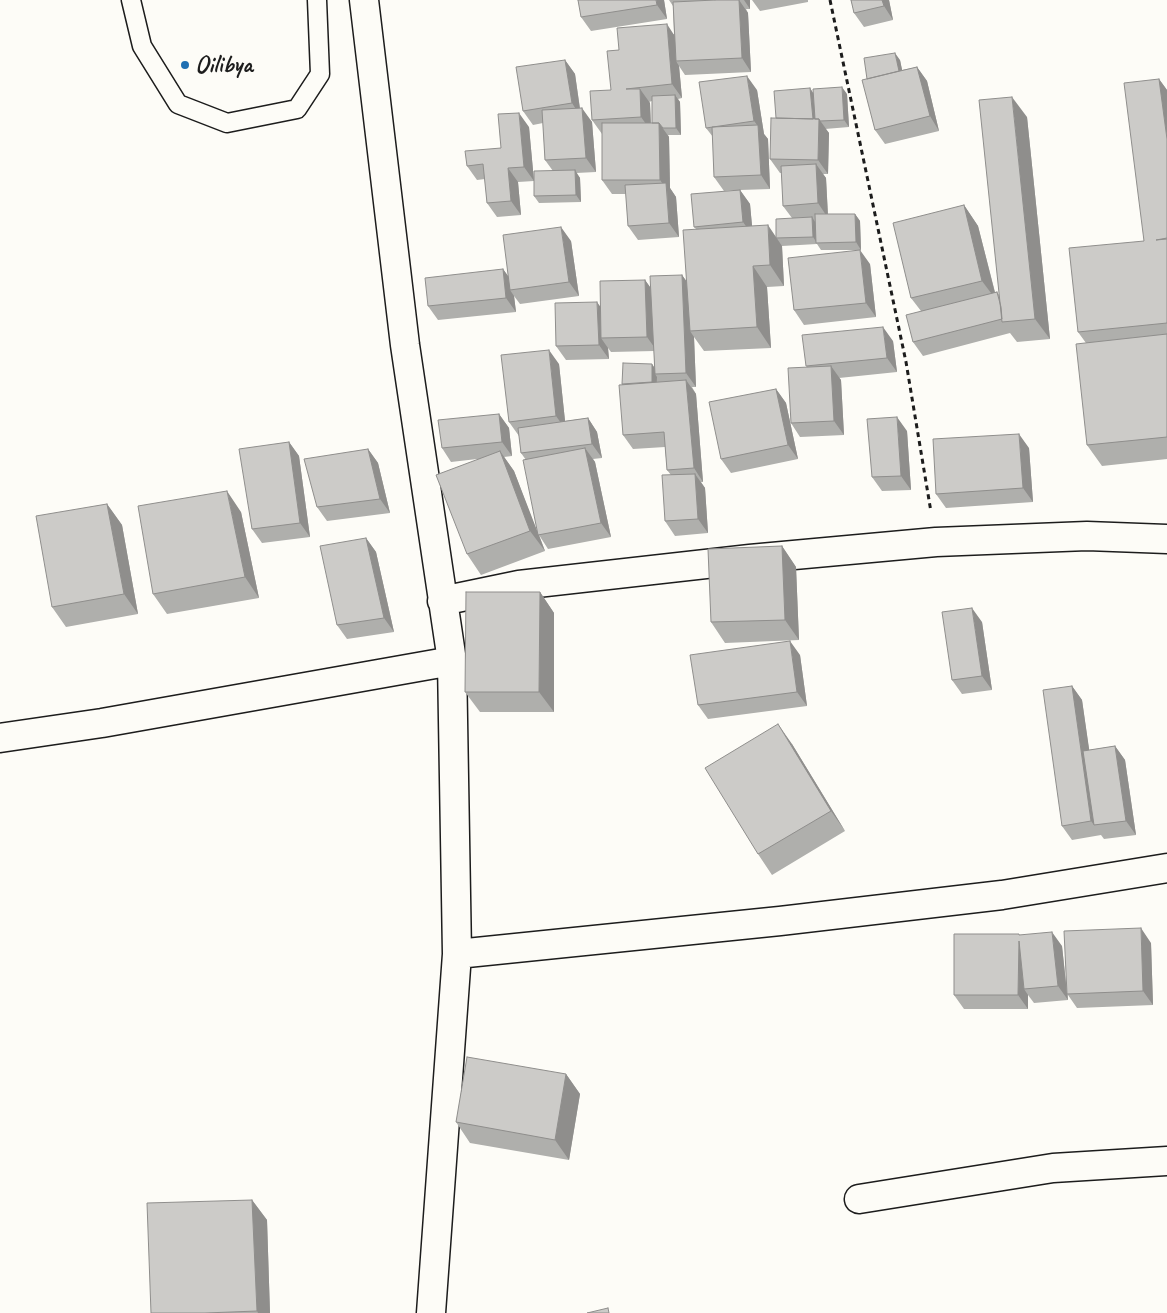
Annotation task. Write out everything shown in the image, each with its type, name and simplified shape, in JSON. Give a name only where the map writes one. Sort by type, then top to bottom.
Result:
[{"type":"street","points":[[364,0],[405,346],[452,661],[457,954],[431,1313]]},
{"type":"street","points":[[442,601],[519,586],[741,560],[936,542],[1087,536],[1167,539]]},
{"type":"street","points":[[0,738],[112,721],[452,661]]},
{"type":"street","points":[[457,954],[1002,896],[1167,868]]},
{"type":"street","points":[[859,1200],[1053,1168],[1167,1161]]},
{"type":"lane","points":[[131,0],[142,46],[178,104],[227,123],[297,109],[320,74],[317,0]]},
{"type":"path","points":[[830,0],[906,362],[936,542]]},
{"type":"building","points":[[578,0],[656,0],[657,5],[581,17]]},
{"type":"building","points":[[739,0],[742,58],[676,61],[673,2]]},
{"type":"building","points":[[851,0],[882,0],[884,6],[854,13]]},
{"type":"building","points":[[667,24],[672,84],[626,89],[640,89],[641,117],[592,120],[590,91],[611,90],[607,51],[619,50],[617,28]]},
{"type":"building","points":[[895,53],[899,71],[867,79],[864,58]]},
{"type":"building","points":[[565,60],[572,103],[523,111],[516,67]]},
{"type":"building","points":[[917,67],[930,116],[875,130],[862,80]]},
{"type":"building","points":[[747,76],[754,121],[706,128],[699,82]]},
{"type":"building","points":[[1159,79],[1167,139],[1167,238],[1156,240],[1167,239],[1167,323],[1078,332],[1069,248],[1144,241],[1124,83]]},
{"type":"building","points":[[842,87],[844,120],[820,121],[815,119],[813,89]]},
{"type":"building","points":[[810,88],[813,119],[776,118],[774,91]]},
{"type":"building","points":[[675,95],[676,128],[663,128],[659,123],[652,123],[652,96]]},
{"type":"building","points":[[1012,97],[1035,319],[1002,322],[979,100]]},
{"type":"building","points":[[582,108],[586,158],[545,160],[542,110]]},
{"type":"building","points":[[519,113],[524,167],[508,168],[511,201],[487,203],[483,164],[467,166],[465,151],[501,148],[498,114]]},
{"type":"building","points":[[771,118],[819,119],[818,160],[770,159]]},
{"type":"building","points":[[602,123],[659,123],[660,180],[602,180]]},
{"type":"building","points":[[758,125],[761,175],[714,177],[712,127]]},
{"type":"building","points":[[816,164],[818,203],[783,206],[781,166]]},
{"type":"building","points":[[575,170],[576,195],[534,196],[534,171]]},
{"type":"building","points":[[666,183],[669,223],[628,226],[625,185]]},
{"type":"building","points":[[740,190],[743,222],[694,227],[691,194]]},
{"type":"building","points":[[964,205],[982,281],[911,298],[893,223]]},
{"type":"building","points":[[815,214],[855,214],[856,242],[816,243]]},
{"type":"building","points":[[812,217],[813,237],[776,238],[776,219]]},
{"type":"building","points":[[768,225],[770,265],[753,266],[757,327],[690,331],[683,230]]},
{"type":"building","points":[[561,227],[569,282],[510,290],[503,235]]},
{"type":"building","points":[[860,250],[866,303],[794,310],[788,258]]},
{"type":"building","points":[[503,269],[506,298],[428,306],[425,278]]},
{"type":"building","points":[[682,275],[686,373],[655,374],[650,276]]},
{"type":"building","points":[[645,280],[647,337],[601,338],[600,281]]},
{"type":"building","points":[[997,292],[1002,319],[913,342],[906,315]]},
{"type":"building","points":[[597,302],[599,345],[556,346],[555,303]]},
{"type":"building","points":[[883,327],[887,358],[806,366],[802,335]]},
{"type":"building","points":[[1167,334],[1167,437],[1087,445],[1076,344]]},
{"type":"building","points":[[549,350],[556,416],[509,422],[501,355]]},
{"type":"building","points":[[623,363],[652,364],[652,382],[622,384]]},
{"type":"building","points":[[831,366],[834,421],[791,423],[788,368]]},
{"type":"building","points":[[686,380],[694,468],[667,470],[664,432],[623,435],[619,385]]},
{"type":"building","points":[[776,389],[788,445],[721,459],[709,402]]},
{"type":"building","points":[[499,414],[502,442],[442,448],[438,420]]},
{"type":"building","points":[[897,417],[901,476],[872,477],[867,419]]},
{"type":"building","points":[[588,418],[592,444],[521,453],[518,428]]},
{"type":"building","points":[[1019,434],[1023,488],[936,494],[933,439]]},
{"type":"building","points":[[289,442],[300,523],[252,529],[239,449]]},
{"type":"building","points":[[585,448],[601,523],[538,535],[523,460]]},
{"type":"building","points":[[368,449],[380,499],[317,507],[304,459]]},
{"type":"building","points":[[500,451],[530,531],[467,554],[436,475]]},
{"type":"building","points":[[695,474],[698,519],[665,521],[662,475]]},
{"type":"building","points":[[227,491],[245,577],[153,594],[138,506]]},
{"type":"building","points":[[107,504],[124,594],[52,607],[36,516]]},
{"type":"building","points":[[366,538],[384,618],[337,625],[320,546]]},
{"type":"building","points":[[782,546],[785,620],[711,622],[708,549]]},
{"type":"building","points":[[466,592],[540,592],[539,692],[465,692]]},
{"type":"building","points":[[972,608],[982,676],[952,680],[942,612]]},
{"type":"building","points":[[790,641],[797,692],[698,705],[690,655]]},
{"type":"building","points":[[1072,686],[1091,821],[1062,826],[1043,690]]},
{"type":"building","points":[[778,724],[831,811],[758,854],[705,768]]},
{"type":"building","points":[[1115,746],[1126,821],[1094,825],[1083,751]]},
{"type":"building","points":[[1141,928],[1143,991],[1067,994],[1064,931]]},
{"type":"building","points":[[1052,932],[1058,986],[1024,989],[1019,941],[1018,995],[954,995],[954,934],[1019,935]]},
{"type":"building","points":[[467,1057],[566,1074],[555,1140],[456,1122]]},
{"type":"building","points":[[252,1200],[257,1311],[151,1313],[147,1203]]},
{"type":"building","points":[[608,1308],[609,1313],[587,1313]]},
{"type":"place","name":"Oilibya","points":[[185,65]]}]
